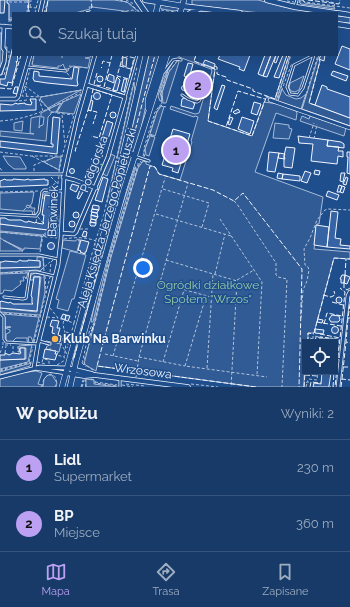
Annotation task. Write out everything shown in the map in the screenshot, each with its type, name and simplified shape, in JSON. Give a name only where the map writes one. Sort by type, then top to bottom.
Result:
[{"type":"main road","points":[[137,0],[144,12]]},
{"type":"main road","points":[[145,0],[232,12]]},
{"type":"main road","points":[[179,12],[184,0]]},
{"type":"main road","points":[[267,0],[297,5],[324,12]]},
{"type":"main road","points":[[157,11],[158,1]]},
{"type":"main road","points":[[192,12],[199,8]]},
{"type":"main road","points":[[338,13],[350,15]]},
{"type":"main road","points":[[338,24],[350,26]]},
{"type":"main road","name":"Aleja Księdza Jerzego Popiełuszki","points":[[62,387],[107,222],[146,56]]},
{"type":"main road","points":[[148,115],[148,100],[162,56]]},
{"type":"main road","name":"Aleja Księdza Jerzego Popiełuszki","points":[[70,387],[111,235],[167,56]]},
{"type":"main road","points":[[126,141],[129,152],[135,157]]},
{"type":"street","points":[[40,12],[43,0]]},
{"type":"street","points":[[2,26],[2,48],[5,51],[2,74]]},
{"type":"street","points":[[0,99],[16,99],[18,97],[29,67],[30,56]]},
{"type":"street","name":"Barwinek","points":[[34,368],[38,342],[55,276],[60,232],[62,191],[68,155],[95,56]]},
{"type":"street","points":[[87,85],[125,97]]},
{"type":"street","name":"Podgórska","points":[[60,232],[75,234],[96,188],[111,148],[125,97]]},
{"type":"street","points":[[270,100],[350,128]]},
{"type":"street","points":[[64,176],[96,188]]},
{"type":"street","points":[[338,387],[348,295],[350,292]]},
{"type":"street","name":"Wrzosowa","points":[[0,377],[40,366],[162,385],[188,387]]},
{"type":"lane","points":[[297,5],[299,0]]},
{"type":"lane","points":[[125,97],[137,56]]},
{"type":"lane","points":[[312,56],[294,65],[287,88],[290,94],[298,95],[302,91],[314,56]]},
{"type":"lane","points":[[160,76],[172,61],[175,59],[181,60]]},
{"type":"lane","points":[[29,67],[67,72]]},
{"type":"lane","points":[[182,95],[197,102],[203,94]]},
{"type":"lane","points":[[135,157],[149,161]]},
{"type":"lane","points":[[1,174],[64,176]]},
{"type":"lane","points":[[0,214],[34,217],[37,215],[39,210],[41,194],[45,190],[62,191]]},
{"type":"lane","points":[[0,254],[40,255],[57,258]]},
{"type":"lane","points":[[4,297],[26,298],[30,272],[39,272],[55,276]]},
{"type":"lane","points":[[1,313],[4,316],[4,339],[7,343],[33,345],[38,342],[50,344]]},
{"type":"lane","points":[[120,378],[120,386]]},
{"type":"path","points":[[28,12],[31,0]]},
{"type":"path","points":[[35,12],[38,0]]},
{"type":"path","points":[[44,12],[48,0]]},
{"type":"path","points":[[120,0],[129,3],[140,12],[144,12]]},
{"type":"path","points":[[297,5],[299,0]]},
{"type":"path","points":[[303,0],[305,2],[350,8]]},
{"type":"path","points":[[321,0],[336,4],[334,6]]},
{"type":"path","points":[[9,2],[28,1],[28,12]]},
{"type":"path","points":[[28,6],[36,8]]},
{"type":"path","points":[[121,12],[133,10],[136,12]]},
{"type":"path","points":[[157,11],[179,12]]},
{"type":"path","points":[[2,74],[8,63],[9,51]]},
{"type":"path","points":[[34,56],[29,67],[22,96],[39,98],[82,90]]},
{"type":"path","points":[[277,102],[291,56]]},
{"type":"path","points":[[301,110],[318,56]]},
{"type":"path","points":[[148,156],[144,156],[144,148],[155,111],[163,101],[162,93],[164,85],[176,60],[168,70],[161,93],[161,102]]},
{"type":"path","points":[[50,348],[50,350],[58,352],[57,355],[65,358],[104,214],[137,64]]},
{"type":"path","points":[[67,72],[69,66],[89,68]]},
{"type":"path","points":[[25,86],[27,97]]},
{"type":"path","points":[[25,86],[52,112],[74,115],[62,156],[60,172],[31,156]]},
{"type":"path","points":[[0,122],[20,120],[43,112],[82,92]]},
{"type":"path","points":[[39,98],[43,112]]},
{"type":"path","points":[[56,113],[62,102]]},
{"type":"path","points":[[160,105],[166,107]]},
{"type":"path","points":[[62,115],[65,146]]},
{"type":"path","points":[[310,138],[314,123]]},
{"type":"path","points":[[314,139],[317,124]]},
{"type":"path","points":[[149,134],[155,136]]},
{"type":"path","points":[[0,152],[31,156],[56,157]]},
{"type":"path","points":[[35,174],[34,165],[56,157],[68,155]]},
{"type":"path","points":[[86,366],[82,363],[91,325],[94,323],[110,256],[137,165],[142,164],[142,161]]},
{"type":"path","points":[[0,168],[3,170],[1,174]]},
{"type":"path","points":[[49,175],[57,183]]},
{"type":"path","points":[[57,190],[59,176]]},
{"type":"path","points":[[113,356],[165,178]]},
{"type":"path","points":[[0,192],[45,190],[57,183]]},
{"type":"path","points":[[136,377],[139,357],[165,260],[188,183]]},
{"type":"path","points":[[162,189],[209,203],[202,227]]},
{"type":"path","points":[[57,193],[58,224],[60,232]]},
{"type":"path","points":[[234,201],[276,263],[276,275],[287,279],[282,387]]},
{"type":"path","points":[[301,318],[303,290],[307,281],[309,270],[304,263],[304,247],[310,238],[315,224],[325,210],[331,208],[350,210]]},
{"type":"path","points":[[155,214],[231,236]]},
{"type":"path","points":[[37,215],[43,223]]},
{"type":"path","points":[[220,219],[262,282],[258,375]]},
{"type":"path","points":[[40,255],[43,236],[58,224]]},
{"type":"path","points":[[79,229],[88,229]]},
{"type":"path","points":[[0,232],[59,239],[72,237],[96,241]]},
{"type":"path","points":[[207,369],[211,297],[214,274],[225,234]]},
{"type":"path","points":[[0,238],[23,251]]},
{"type":"path","points":[[78,241],[82,238]]},
{"type":"path","points":[[43,257],[46,293]]},
{"type":"path","points":[[39,272],[57,258]]},
{"type":"path","points":[[165,260],[237,281]]},
{"type":"path","points":[[0,371],[30,362],[50,274],[51,262]]},
{"type":"path","points":[[231,387],[237,279],[254,270]]},
{"type":"path","points":[[0,273],[30,272]]},
{"type":"path","points":[[159,283],[211,297]]},
{"type":"path","points":[[163,362],[184,290]]},
{"type":"path","points":[[185,366],[206,296]]},
{"type":"path","points":[[52,310],[58,318]]},
{"type":"path","points":[[1,313],[43,316]]},
{"type":"path","points":[[50,317],[74,323]]},
{"type":"path","points":[[64,320],[62,325],[66,350]]},
{"type":"path","points":[[4,327],[11,327]]},
{"type":"path","points":[[64,332],[71,333]]},
{"type":"path","points":[[64,332],[62,344],[66,350]]},
{"type":"path","points":[[310,338],[313,339],[313,336],[339,339],[338,353],[340,355]]},
{"type":"path","points":[[0,353],[3,345],[2,338]]},
{"type":"path","points":[[0,345],[18,345],[18,352],[20,352]]},
{"type":"path","points":[[6,345],[6,353]]},
{"type":"path","points":[[13,345],[13,353]]},
{"type":"path","points":[[105,354],[139,361]]},
{"type":"path","points":[[139,357],[185,366],[267,377]]},
{"type":"path","points":[[42,363],[43,359],[49,360],[48,364]]},
{"type":"path","points":[[42,387],[43,379],[51,374],[55,376],[57,382],[56,387]]},
{"type":"path","points":[[306,378],[317,380],[318,375]]},
{"type":"path","points":[[81,387],[84,378],[86,378],[86,387]]},
{"type":"path","points":[[90,379],[95,380],[94,383],[133,387]]},
{"type":"path","points":[[306,387],[306,381],[309,379]]},
{"type":"path","points":[[126,384],[145,387]]},
{"type":"path","points":[[328,386],[334,387]]},
{"type":"shaded area","points":[[48,0],[114,0],[127,2],[139,12],[89,7],[90,9],[79,12],[46,12]]},
{"type":"shaded area","points":[[192,0],[258,0],[284,7],[313,12],[252,12],[192,5]]},
{"type":"shaded area","points":[[300,0],[305,3],[334,7],[335,9],[301,4]]},
{"type":"shaded area","points":[[160,5],[179,8],[179,10],[174,11],[162,9],[159,7]]},
{"type":"shaded area","points":[[338,16],[350,17],[350,23],[338,22]]},
{"type":"shaded area","points":[[0,33],[2,33],[2,47],[7,47],[6,62],[2,75],[0,75]]},
{"type":"shaded area","points":[[34,56],[91,56],[85,58],[90,59],[88,68],[73,66],[65,69],[63,64],[58,66],[58,68],[32,65]]},
{"type":"shaded area","points":[[149,56],[161,56],[147,100],[140,134],[133,154],[129,147]]},
{"type":"shaded area","name":"Ogródki działkowe Społem \"Wrzos\"","points":[[179,56],[196,56],[194,61],[215,69],[208,121],[252,136],[264,102],[278,104],[296,111],[296,120],[276,113],[255,172],[323,197],[319,224],[317,224],[314,249],[350,252],[350,259],[334,258],[314,333],[308,333],[308,339],[302,339],[302,375],[304,375],[304,387],[256,387],[97,366],[96,371],[84,364],[111,257],[138,168],[143,161],[146,162],[146,164],[155,167],[159,174],[180,180],[198,117],[170,109],[171,106],[195,114],[199,113],[212,71],[211,69]]},
{"type":"shaded area","points":[[290,56],[276,101],[266,96],[275,99]]},
{"type":"shaded area","points":[[319,56],[321,56],[309,103],[350,118],[350,126],[302,109]]},
{"type":"shaded area","points":[[178,60],[179,62],[166,103],[163,103],[162,93],[169,72]]},
{"type":"shaded area","points":[[173,62],[168,70],[160,92],[162,100],[160,101],[158,96],[163,79],[171,64]]},
{"type":"shaded area","points":[[304,76],[299,90],[295,92],[291,91],[289,88],[290,83]]},
{"type":"shaded area","points":[[134,82],[135,92],[120,158],[117,158]]},
{"type":"shaded area","points":[[282,89],[286,95],[296,99],[301,98],[306,94],[301,109],[278,101]]},
{"type":"shaded area","points":[[81,90],[48,108],[40,99],[41,97]]},
{"type":"shaded area","points":[[81,94],[74,114],[57,112],[63,102]]},
{"type":"shaded area","points":[[61,103],[56,112],[51,112],[48,117],[46,141],[0,136],[0,131],[34,134],[30,133],[31,118],[40,116],[39,128],[43,125],[44,117],[41,117],[41,113]]},
{"type":"shaded area","points":[[161,106],[164,107],[155,136],[150,134],[157,112]]},
{"type":"shaded area","points":[[302,116],[309,119],[310,116],[346,128],[344,136],[300,121]]},
{"type":"shaded area","points":[[23,121],[22,131],[14,130],[14,123]]},
{"type":"shaded area","points":[[275,123],[289,125],[289,128],[292,129],[289,139],[273,138]]},
{"type":"shaded area","points":[[150,136],[155,137],[149,156],[146,155],[145,149]]},
{"type":"shaded area","points":[[111,154],[115,156],[107,176],[103,174]]},
{"type":"shaded area","points":[[3,156],[20,157],[26,169],[14,169],[8,164]]},
{"type":"shaded area","points":[[55,157],[61,157],[59,170],[44,162]]},
{"type":"shaded area","points":[[116,161],[119,162],[109,202],[107,202]]},
{"type":"shaded area","points":[[122,163],[130,165],[111,224],[75,359],[73,359],[87,311]]},
{"type":"shaded area","points":[[135,167],[109,256],[93,322],[91,322],[98,288]]},
{"type":"shaded area","points":[[34,192],[30,206],[31,208],[35,208],[35,214],[33,215],[32,211],[0,209],[0,193]]},
{"type":"shaded area","points":[[45,193],[56,193],[57,224],[43,235],[0,231],[0,224],[48,230],[52,196],[45,195],[45,198],[41,198]]},
{"type":"shaded area","points":[[57,225],[57,237],[44,236]]},
{"type":"shaded area","points":[[0,232],[42,236],[40,249],[24,248],[24,250],[3,240],[23,251],[0,251]]},
{"type":"shaded area","points":[[78,239],[80,240],[77,252],[62,248],[63,240],[75,241]]},
{"type":"shaded area","points":[[70,251],[86,255],[74,299],[72,299],[68,311],[57,308],[59,300],[56,299]]},
{"type":"shaded area","points":[[37,257],[43,257],[44,267],[40,271],[0,273],[0,268],[40,267],[40,261],[37,261]]},
{"type":"shaded area","points":[[28,273],[26,279],[23,277],[24,281],[20,281],[21,284],[12,291],[4,290],[3,293],[0,294],[0,274]]},
{"type":"shaded area","points":[[35,273],[44,275],[45,292],[40,315],[0,312],[0,308],[37,312],[41,277],[34,276],[33,280],[30,280],[31,275]]},
{"type":"shaded area","points":[[3,314],[39,317],[33,342],[31,337],[28,337],[29,342],[27,341],[27,338],[16,338],[12,342],[7,342],[6,334],[10,332],[10,330],[5,328],[11,327],[5,327],[5,318]]},
{"type":"shaded area","points":[[46,341],[61,344],[59,352],[46,349],[49,345],[45,344]]},
{"type":"shaded area","points":[[32,345],[28,362],[0,369],[0,360],[26,359],[26,348],[20,348],[19,352],[19,346]]},
{"type":"shaded area","points":[[31,363],[30,366],[0,375],[0,372]]},
{"type":"shaded area","points":[[36,371],[42,373],[38,384],[42,385],[41,387],[0,387],[0,379],[19,373]]},
{"type":"shaded area","points":[[48,375],[52,375],[57,383],[55,387],[43,387],[44,379]]},
{"type":"shaded area","points":[[86,379],[94,380],[94,384],[117,387],[86,387]]},
{"type":"building","points":[[0,0],[5,0],[4,13],[0,13]]},
{"type":"building","points":[[7,0],[29,0],[28,12],[12,12],[12,20],[9,20],[9,4],[7,3]]},
{"type":"building","points":[[342,46],[350,49],[350,70],[335,64]]},
{"type":"building","points":[[12,50],[12,56],[18,56],[17,62],[16,61],[17,64],[12,83],[8,82],[7,86],[0,84],[0,79],[5,79]]},
{"type":"building","points":[[220,56],[250,56],[244,71],[239,69],[240,67],[218,59]]},
{"type":"building","points":[[265,56],[271,56],[263,76],[258,74]]},
{"type":"building","points":[[271,56],[276,56],[267,77],[263,76]]},
{"type":"building","points":[[276,56],[279,56],[276,63],[274,62]]},
{"type":"building","points":[[283,56],[287,56],[279,78],[274,77]]},
{"type":"building","points":[[320,56],[325,56],[324,61],[319,59]]},
{"type":"building","points":[[123,57],[127,58],[126,67],[122,65]]},
{"type":"building","points":[[205,60],[215,64],[214,68],[203,64]]},
{"type":"building","points":[[188,63],[193,64],[189,78],[184,76]]},
{"type":"building","points":[[74,67],[79,68],[77,86],[34,81],[33,79],[34,71],[39,72],[39,76],[72,79]]},
{"type":"building","points":[[333,71],[348,76],[346,81],[331,75]]},
{"type":"building","points":[[199,72],[205,74],[203,83],[196,81]]},
{"type":"building","points":[[109,74],[114,76],[114,83],[107,80]]},
{"type":"building","points":[[100,76],[103,79],[100,82],[97,79]]},
{"type":"building","points":[[117,77],[120,80],[117,91],[113,90]]},
{"type":"building","points":[[124,79],[127,79],[124,92],[121,91]]},
{"type":"building","points":[[196,81],[202,83],[200,87],[195,85]]},
{"type":"building","points":[[184,85],[187,88],[184,91],[181,88]]},
{"type":"building","points":[[222,85],[225,86],[217,110],[214,108]]},
{"type":"building","points":[[322,85],[327,87],[327,89],[350,97],[350,118],[315,105]]},
{"type":"building","points":[[15,87],[18,87],[17,94],[13,93]]},
{"type":"building","points":[[97,93],[100,96],[97,99],[94,96]]},
{"type":"building","points":[[184,98],[194,101],[193,103],[195,103],[193,109],[181,106],[182,99]]},
{"type":"building","points":[[30,99],[36,99],[36,110],[0,111],[0,104],[12,105],[16,103],[25,103],[31,105],[32,102]]},
{"type":"building","points":[[91,100],[93,101],[91,111],[88,110]]},
{"type":"building","points":[[254,102],[261,104],[257,115],[251,113]]},
{"type":"building","points":[[238,109],[240,112],[235,114],[233,112]]},
{"type":"building","points":[[113,112],[116,115],[113,118],[110,115]]},
{"type":"building","points":[[53,117],[60,118],[57,154],[0,147],[0,141],[53,147],[53,144],[51,144]]},
{"type":"building","points":[[230,117],[233,118],[230,125],[228,124]]},
{"type":"building","points":[[242,117],[254,121],[250,134],[238,129]]},
{"type":"building","points":[[107,121],[113,123],[108,139],[102,137]]},
{"type":"building","points":[[173,129],[190,134],[178,173],[172,171],[173,168],[162,165]]},
{"type":"building","points":[[298,136],[328,140],[327,146],[339,147],[338,151],[343,151],[343,157],[338,156],[337,164],[311,161],[313,144],[299,143]]},
{"type":"building","points":[[328,140],[341,142],[344,144],[344,148],[327,146]]},
{"type":"building","points":[[102,142],[105,145],[102,148],[99,145]]},
{"type":"building","points":[[286,147],[295,148],[292,168],[284,167]]},
{"type":"building","points":[[99,152],[102,155],[99,158],[96,155]]},
{"type":"building","points":[[269,152],[279,153],[275,172],[267,171]]},
{"type":"building","points":[[347,152],[350,152],[350,174],[347,173]]},
{"type":"building","points":[[279,153],[285,154],[285,159],[278,158]]},
{"type":"building","points":[[72,168],[75,171],[72,174],[69,171]]},
{"type":"building","points":[[88,169],[93,171],[92,173],[87,173]]},
{"type":"building","points":[[315,170],[320,171],[319,175],[314,174]]},
{"type":"building","points":[[305,171],[311,173],[307,183],[301,181]]},
{"type":"building","points":[[87,173],[91,175],[89,179],[85,178]]},
{"type":"building","points":[[278,173],[283,174],[282,179],[277,178]]},
{"type":"building","points":[[341,173],[345,173],[343,182],[340,181]]},
{"type":"building","points":[[283,174],[300,176],[300,181],[282,179]]},
{"type":"building","points":[[103,177],[108,179],[102,202],[95,200]]},
{"type":"building","points":[[346,177],[348,178],[346,185],[343,184]]},
{"type":"building","points":[[5,179],[45,179],[48,180],[48,185],[0,187],[0,181]]},
{"type":"building","points":[[72,184],[79,186],[76,192],[70,189]]},
{"type":"building","points":[[339,185],[342,186],[340,192],[337,192]]},
{"type":"building","points":[[342,186],[345,187],[343,193],[340,192]]},
{"type":"building","points":[[81,187],[83,188],[83,192],[79,199],[77,198]]},
{"type":"building","points":[[328,191],[339,195],[337,200],[326,196]]},
{"type":"building","points":[[45,195],[52,196],[48,230],[0,224],[0,218],[5,218],[9,220],[21,220],[25,222],[28,221],[43,224],[44,215],[42,215]]},
{"type":"building","points":[[93,205],[99,206],[99,210],[92,209]]},
{"type":"building","points":[[92,209],[99,210],[97,213],[91,212]]},
{"type":"building","points":[[331,211],[338,212],[335,238],[341,239],[340,245],[350,246],[350,249],[327,247]]},
{"type":"building","points":[[76,212],[79,215],[76,218],[73,215]]},
{"type":"building","points":[[92,212],[97,213],[98,217],[91,215]]},
{"type":"building","points":[[91,215],[98,217],[96,220],[91,219]]},
{"type":"building","points":[[91,219],[96,220],[96,223],[90,222]]},
{"type":"building","points":[[72,221],[75,224],[72,227],[69,224]]},
{"type":"building","points":[[90,222],[96,223],[95,226],[91,226]]},
{"type":"building","points":[[316,225],[329,227],[327,247],[314,245]]},
{"type":"building","points":[[84,231],[87,232],[86,237],[82,236]]},
{"type":"building","points":[[81,240],[89,242],[85,254],[78,250]]},
{"type":"building","points":[[51,243],[54,246],[51,249],[48,246]]},
{"type":"building","points":[[20,260],[40,261],[40,267],[0,268],[0,262],[17,262]]},
{"type":"building","points":[[342,275],[345,275],[344,283],[341,283],[340,279]]},
{"type":"building","points":[[345,275],[350,277],[347,284],[344,283]]},
{"type":"building","points":[[34,277],[40,277],[37,311],[0,308],[1,301],[10,302],[13,304],[33,304],[31,296]]},
{"type":"building","points":[[339,297],[342,300],[339,303],[336,300]]},
{"type":"building","points":[[63,314],[66,315],[65,320],[61,318]]},
{"type":"building","points":[[66,315],[70,316],[68,321],[65,320]]},
{"type":"building","points":[[332,315],[339,316],[340,320],[338,322],[331,322],[329,319]]},
{"type":"building","points":[[318,319],[323,320],[322,323],[317,322]]},
{"type":"building","points":[[52,320],[59,321],[57,328],[60,328],[58,335],[61,336],[60,342],[53,340],[55,334],[52,333],[53,327],[50,326]]},
{"type":"building","points":[[335,327],[338,330],[335,333],[332,330]]},
{"type":"building","points":[[315,329],[324,330],[323,334],[315,333]]},
{"type":"building","points":[[20,348],[25,348],[25,359],[0,360],[0,355],[5,355],[5,353],[9,355],[13,353],[20,354]]},
{"type":"building","points":[[45,349],[56,351],[55,354],[57,354],[55,360],[43,358]]},
{"type":"building","points":[[322,375],[331,375],[328,387],[313,387],[314,383],[321,384]]},
{"type":"hedge","points":[[100,170],[102,164]]},
{"type":"fence","points":[[46,12],[48,0]]},
{"type":"fence","points":[[84,12],[90,11],[92,7],[91,0]]},
{"type":"fence","points":[[308,0],[339,4],[340,0]]},
{"type":"fence","points":[[0,88],[11,89],[21,56]]},
{"type":"fence","points":[[112,56],[104,87],[113,89]]},
{"type":"fence","points":[[120,66],[123,56]]},
{"type":"fence","points":[[127,56],[134,58],[135,56]]},
{"type":"fence","points":[[130,150],[155,56]]},
{"type":"fence","points":[[196,56],[194,61],[205,66]]},
{"type":"fence","points":[[215,66],[217,67],[217,74],[226,77],[227,80],[253,89],[253,91],[275,99],[289,56]]},
{"type":"fence","points":[[131,69],[120,66],[117,76],[129,79],[134,58]]},
{"type":"fence","points":[[315,105],[309,103],[320,61],[319,59]]},
{"type":"fence","points":[[102,64],[103,61],[110,63]]},
{"type":"fence","points":[[211,68],[215,69],[208,121],[226,127],[238,91],[265,99]]},
{"type":"fence","points":[[97,73],[94,84],[100,86],[101,83]]},
{"type":"fence","points":[[91,100],[93,89],[112,95],[99,138],[91,136]]},
{"type":"fence","points":[[113,89],[113,91],[123,94],[125,90]]},
{"type":"fence","points":[[226,127],[252,136],[266,98]]},
{"type":"fence","points":[[76,151],[88,110],[97,112],[93,124]]},
{"type":"fence","points":[[127,160],[129,156]]},
{"type":"fence","points":[[74,358],[126,165]]},
{"type":"fence","points":[[256,387],[97,366],[150,166],[155,167],[159,174],[213,190],[234,201],[243,193],[302,269],[299,387]]},
{"type":"fence","points":[[314,333],[334,258],[350,259]]},
{"type":"fence","points":[[345,275],[346,259]]},
{"type":"fence","points":[[344,283],[344,288],[347,290],[350,288]]},
{"type":"fence","points":[[338,357],[345,292],[340,288]]},
{"type":"fence","points":[[323,295],[331,297],[335,295],[334,291]]},
{"type":"fence","points":[[332,302],[343,305]]},
{"type":"fence","points":[[350,304],[348,318],[350,318]]},
{"type":"fence","points":[[324,324],[327,313],[342,316]]},
{"type":"fence","points":[[348,318],[346,342],[350,343]]},
{"type":"fence","points":[[323,323],[341,326]]},
{"type":"fence","points":[[89,338],[94,324]]},
{"type":"fence","points":[[308,339],[308,333],[314,334]]},
{"type":"fence","points":[[320,334],[340,338]]},
{"type":"fence","points":[[316,339],[316,337],[329,338]]},
{"type":"fence","points":[[342,379],[346,342]]},
{"type":"fence","points":[[343,367],[350,367]]},
{"type":"fence","points":[[305,375],[317,375]]},
{"type":"fence","points":[[304,387],[305,375]]},
{"type":"fence","points":[[333,387],[334,375]]},
{"type":"fence","points":[[335,387],[336,375]]},
{"type":"fence","points":[[341,387],[342,379],[350,380]]},
{"type":"fence","points":[[310,387],[311,382],[321,383]]},
{"type":"place","name":"BP","points":[[198,85]]},
{"type":"place","name":"Lidl","points":[[176,150]]},
{"type":"place","name":"Klub Na Barwinku","points":[[55,339]]}]
